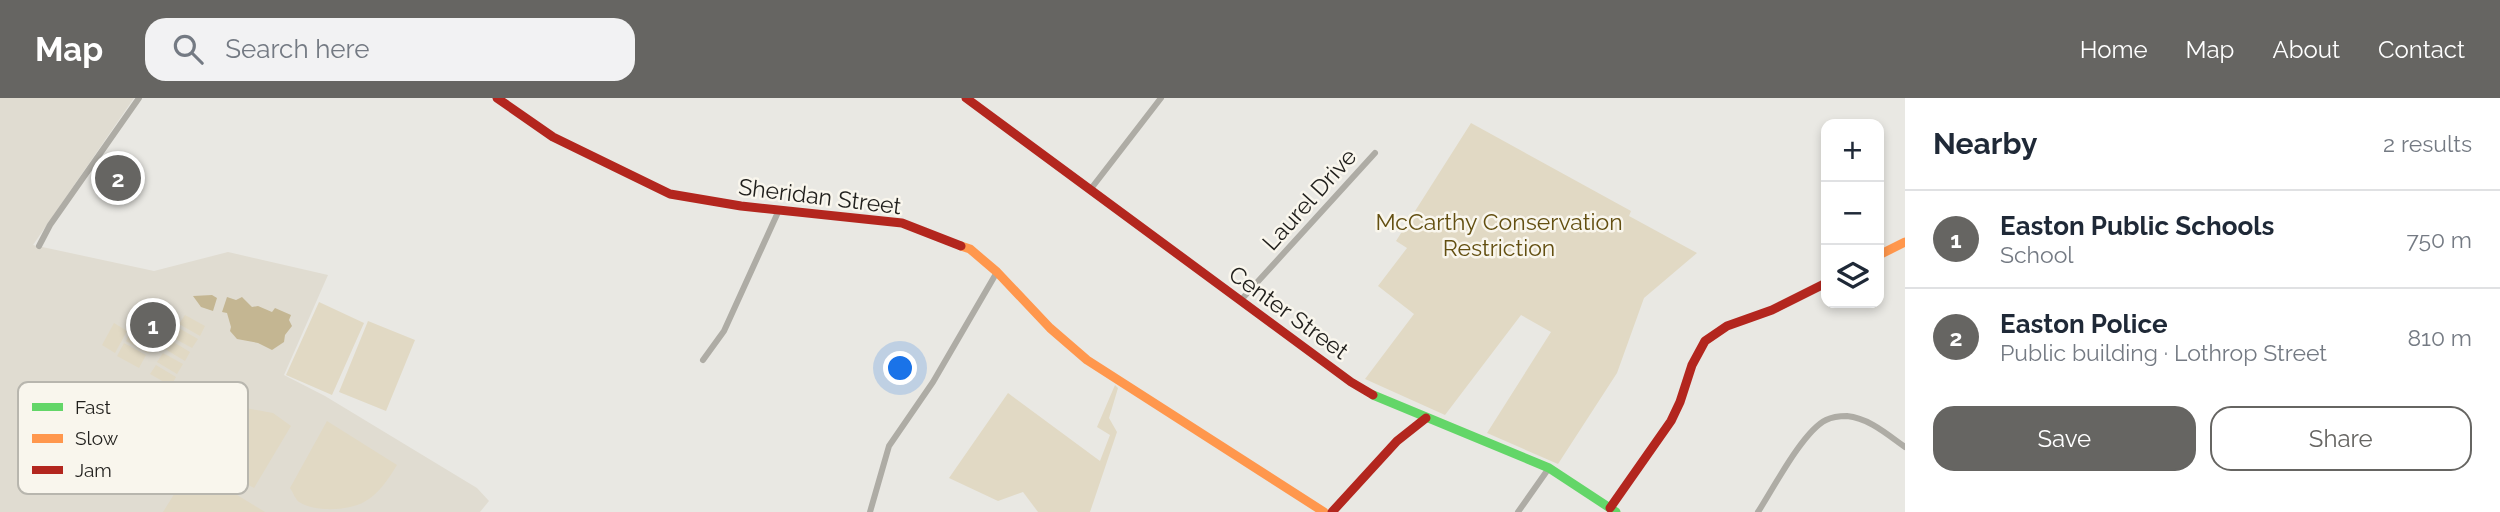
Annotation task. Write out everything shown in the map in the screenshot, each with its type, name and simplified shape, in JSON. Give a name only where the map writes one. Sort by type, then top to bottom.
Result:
[{"type":"main road","name":"Sheridan Street","points":[[497,98],[553,137],[670,194],[779,210],[902,223],[970,248],[997,272],[1023,302],[1087,360],[1324,512]]},
{"type":"main road","name":"Center Street","points":[[966,98],[1351,382],[1382,400],[1549,468],[1613,510]]},
{"type":"main road","points":[[1884,252],[1905,242]]},
{"type":"main road","points":[[1613,510],[1671,421],[1692,365],[1705,341],[1727,326],[1772,310],[1821,286]]},
{"type":"main road","points":[[1332,512],[1397,441],[1426,418]]},
{"type":"street","points":[[39,246],[50,225],[139,98]]},
{"type":"street","points":[[1090,190],[1161,98]]},
{"type":"street","name":"Laurel Drive","points":[[1241,300],[1375,153]]},
{"type":"street","points":[[703,360],[729,322],[779,210]]},
{"type":"street","points":[[870,512],[889,446],[933,382],[997,272]]},
{"type":"street","points":[[1758,512],[1800,447],[1825,420],[1849,416],[1862,420],[1905,447]]},
{"type":"street","points":[[1518,512],[1549,468]]},
{"type":"shaded area","points":[[0,98],[134,98],[33,245],[154,271],[228,252],[328,275],[284,375],[325,396],[477,488],[489,501],[480,512],[0,512]]},
{"type":"shaded area","points":[[212,295],[217,298],[213,311],[201,307],[193,296]]},
{"type":"shaded area","points":[[227,297],[236,300],[242,297],[252,307],[258,306],[272,312],[275,308],[291,315],[289,320],[292,326],[285,335],[284,342],[272,350],[258,343],[237,339],[230,331],[227,313],[222,312]]},
{"type":"green space","name":"McCarthy Conservation Restriction","points":[[1471,123],[1631,211],[1629,216],[1697,253],[1644,298],[1617,373],[1558,464],[1487,433],[1551,332],[1521,315],[1445,415],[1365,379],[1414,314],[1378,286],[1407,248],[1396,241]]},
{"type":"green space","points":[[319,302],[364,323],[332,395],[286,375]]},
{"type":"green space","points":[[185,315],[205,326],[200,336],[179,324]]},
{"type":"green space","points":[[368,321],[415,340],[386,411],[339,392]]},
{"type":"green space","points":[[114,323],[127,331],[115,353],[102,345]]},
{"type":"green space","points":[[177,327],[198,339],[192,348],[172,337]]},
{"type":"green space","points":[[133,328],[155,340],[148,353],[126,341]]},
{"type":"green space","points":[[170,340],[190,352],[185,361],[165,349]]},
{"type":"green space","points":[[124,343],[146,355],[139,368],[117,356]]},
{"type":"green space","points":[[163,353],[183,364],[177,374],[157,362]]},
{"type":"green space","points":[[156,365],[176,377],[173,382],[164,382],[150,374]]},
{"type":"green space","points":[[1115,385],[1118,388],[1109,418],[1117,432],[1090,512],[1038,512],[1023,492],[998,501],[949,478],[1008,393],[1100,461],[1110,435],[1097,427]]},
{"type":"green space","points":[[248,408],[273,413],[291,426],[254,488],[248,485]]},
{"type":"green space","points":[[327,421],[397,465],[379,490],[357,505],[332,509],[306,505],[296,499],[290,488]]},
{"type":"green space","points":[[174,494],[235,494],[265,512],[163,512]]},
{"type":"traffic: fast","points":[[1373,395],[1549,468],[1616,512]]},
{"type":"traffic: slow","points":[[1884,252],[1905,242]]},
{"type":"traffic: slow","points":[[961,246],[970,249],[997,272],[1050,328],[1087,360],[1324,512]]},
{"type":"traffic: jam","points":[[497,98],[553,137],[670,194],[741,206],[902,223],[961,246]]},
{"type":"traffic: jam","points":[[966,98],[1351,382],[1373,395]]},
{"type":"traffic: jam","points":[[1610,508],[1671,421],[1692,365],[1705,341],[1727,326],[1772,310],[1821,286]]},
{"type":"traffic: jam","points":[[1332,512],[1397,441],[1426,418]]},
{"type":"place","name":"Easton Police","points":[[118,178]]},
{"type":"place","name":"Easton Public Schools","points":[[153,325]]}]
